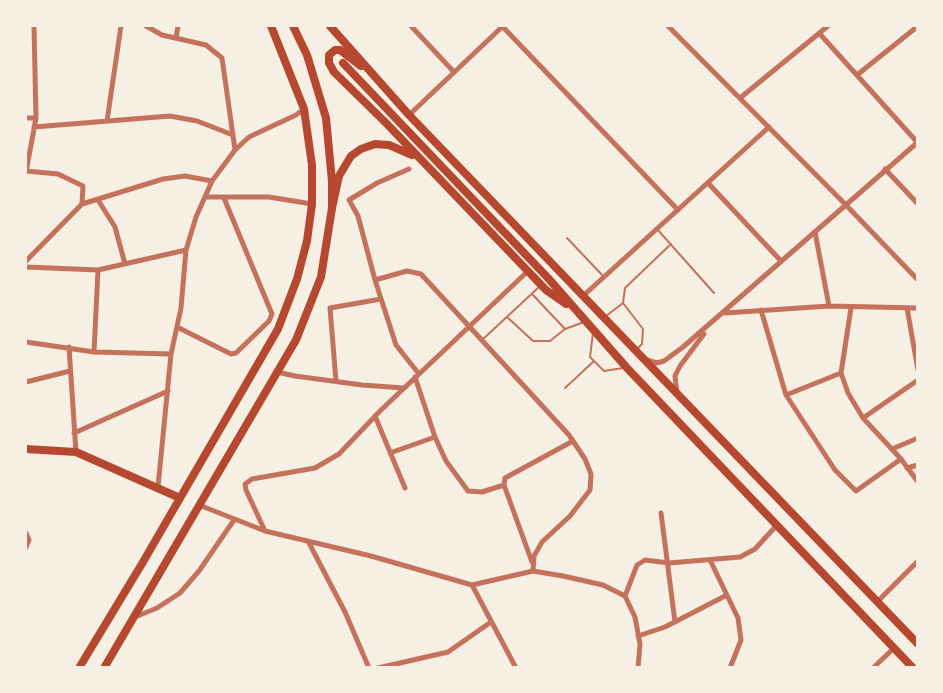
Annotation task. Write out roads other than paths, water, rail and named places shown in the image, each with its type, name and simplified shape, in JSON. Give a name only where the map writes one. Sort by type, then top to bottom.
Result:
[{"type":"main road","points":[[79,668],[278,329],[297,279],[307,241],[312,204],[312,165],[304,109],[271,26]]},
{"type":"main road","points":[[293,26],[307,55],[326,118],[332,208]]},
{"type":"main road","points":[[330,26],[409,115],[918,644]]},
{"type":"main road","points":[[376,77],[340,50],[335,50],[329,55],[329,63],[334,72],[541,285],[576,311]]},
{"type":"main road","points":[[342,63],[548,278],[627,368],[913,668]]},
{"type":"main road","points":[[104,668],[296,340],[321,277],[339,176],[351,156],[375,144],[389,145],[420,159]]},
{"type":"main road","points":[[26,449],[76,452],[180,498]]},
{"type":"street","points":[[33,26],[36,118],[26,172],[58,174],[83,186],[82,204]]},
{"type":"street","points":[[107,121],[121,26]]},
{"type":"street","points":[[146,26],[162,35],[206,45],[222,58],[235,150]]},
{"type":"street","points":[[176,38],[178,26]]},
{"type":"street","points":[[411,26],[454,72]]},
{"type":"street","points":[[409,115],[503,26],[678,210]]},
{"type":"street","points":[[668,26],[916,275]]},
{"type":"street","points":[[740,98],[828,26]]},
{"type":"street","points":[[857,75],[918,26]]},
{"type":"street","points":[[645,360],[657,363],[664,361],[710,326],[917,142],[819,33]]},
{"type":"street","points":[[26,38],[34,36]]},
{"type":"street","points":[[158,487],[171,354],[181,308],[186,250],[205,197],[212,181],[235,150],[249,137],[296,116],[304,109]]},
{"type":"street","points":[[34,127],[170,116],[197,121],[233,135]]},
{"type":"street","points":[[26,118],[36,118]]},
{"type":"street","points":[[583,296],[770,128]]},
{"type":"street","points":[[409,169],[377,183],[349,200],[358,216],[396,345],[417,376],[435,437],[446,460],[468,491],[482,492],[504,485]]},
{"type":"street","points":[[885,169],[918,204]]},
{"type":"street","points":[[26,261],[82,204],[163,179],[185,176],[212,181]]},
{"type":"street","points":[[708,183],[782,261]]},
{"type":"street","points":[[205,197],[269,197],[312,204]]},
{"type":"street","points":[[177,327],[231,354],[236,353],[269,321],[272,314],[224,198]]},
{"type":"street","points":[[98,200],[116,227],[125,264]]},
{"type":"street","points":[[815,232],[829,306]]},
{"type":"street","points":[[26,267],[98,270],[186,250]]},
{"type":"street","points":[[94,352],[98,270]]},
{"type":"street","points":[[375,280],[407,271],[421,274],[573,441],[585,459],[591,474],[590,490],[570,516],[542,542],[534,556],[533,568]]},
{"type":"street","points":[[265,531],[245,484],[252,478],[315,468],[339,454],[375,416],[528,271]]},
{"type":"street","points":[[336,381],[330,308],[381,299]]},
{"type":"street","points":[[725,313],[829,306],[918,308]]},
{"type":"street","points":[[851,308],[841,372],[848,393],[863,418],[901,459],[918,482]]},
{"type":"street","points":[[907,308],[918,370]]},
{"type":"street","points":[[761,310],[786,395],[835,470],[856,491],[901,459]]},
{"type":"street","points":[[677,393],[675,376],[710,326]]},
{"type":"street","points":[[26,342],[94,352],[171,354]]},
{"type":"street","points":[[69,348],[76,452]]},
{"type":"street","points":[[26,382],[70,371]]},
{"type":"street","points":[[277,372],[362,385],[404,388]]},
{"type":"street","points":[[786,395],[841,372]]},
{"type":"street","points":[[863,418],[918,380]]},
{"type":"street","points":[[74,433],[168,391]]},
{"type":"street","points":[[375,416],[405,488]]},
{"type":"street","points":[[390,453],[435,437]]},
{"type":"street","points":[[892,449],[918,438]]},
{"type":"street","points":[[533,568],[504,485],[505,478],[573,441]]},
{"type":"street","points":[[908,468],[918,465]]},
{"type":"street","points":[[199,505],[265,531],[472,585],[533,568],[603,585],[625,596],[635,616],[638,636],[638,668]]},
{"type":"street","points":[[661,513],[675,622]]},
{"type":"street","points":[[134,618],[157,608],[180,593],[199,571],[234,520]]},
{"type":"street","points":[[625,596],[637,565],[645,560],[669,563],[740,557],[755,549],[777,525]]},
{"type":"street","points":[[26,532],[29,540],[26,547]]},
{"type":"street","points":[[308,541],[345,612],[369,668]]},
{"type":"street","points":[[710,560],[725,596],[738,618],[741,640],[730,668]]},
{"type":"street","points":[[877,602],[918,561]]},
{"type":"street","points":[[472,585],[516,668]]},
{"type":"street","points":[[638,636],[675,622],[725,596]]},
{"type":"street","points":[[378,668],[448,652],[491,622]]},
{"type":"street","points":[[873,668],[894,648]]},
{"type":"lane","points":[[657,229],[714,293]]},
{"type":"lane","points":[[567,238],[604,277]]},
{"type":"lane","points":[[604,317],[623,303],[626,285],[671,244]]},
{"type":"lane","points":[[482,340],[541,285]]},
{"type":"lane","points":[[531,294],[565,330]]},
{"type":"lane","points":[[623,303],[643,329],[642,344],[636,351]]},
{"type":"lane","points":[[507,317],[532,341],[549,342],[565,330],[585,322]]},
{"type":"lane","points":[[594,330],[590,354],[594,361],[604,371],[627,368]]},
{"type":"lane","points":[[565,388],[594,361]]}]
